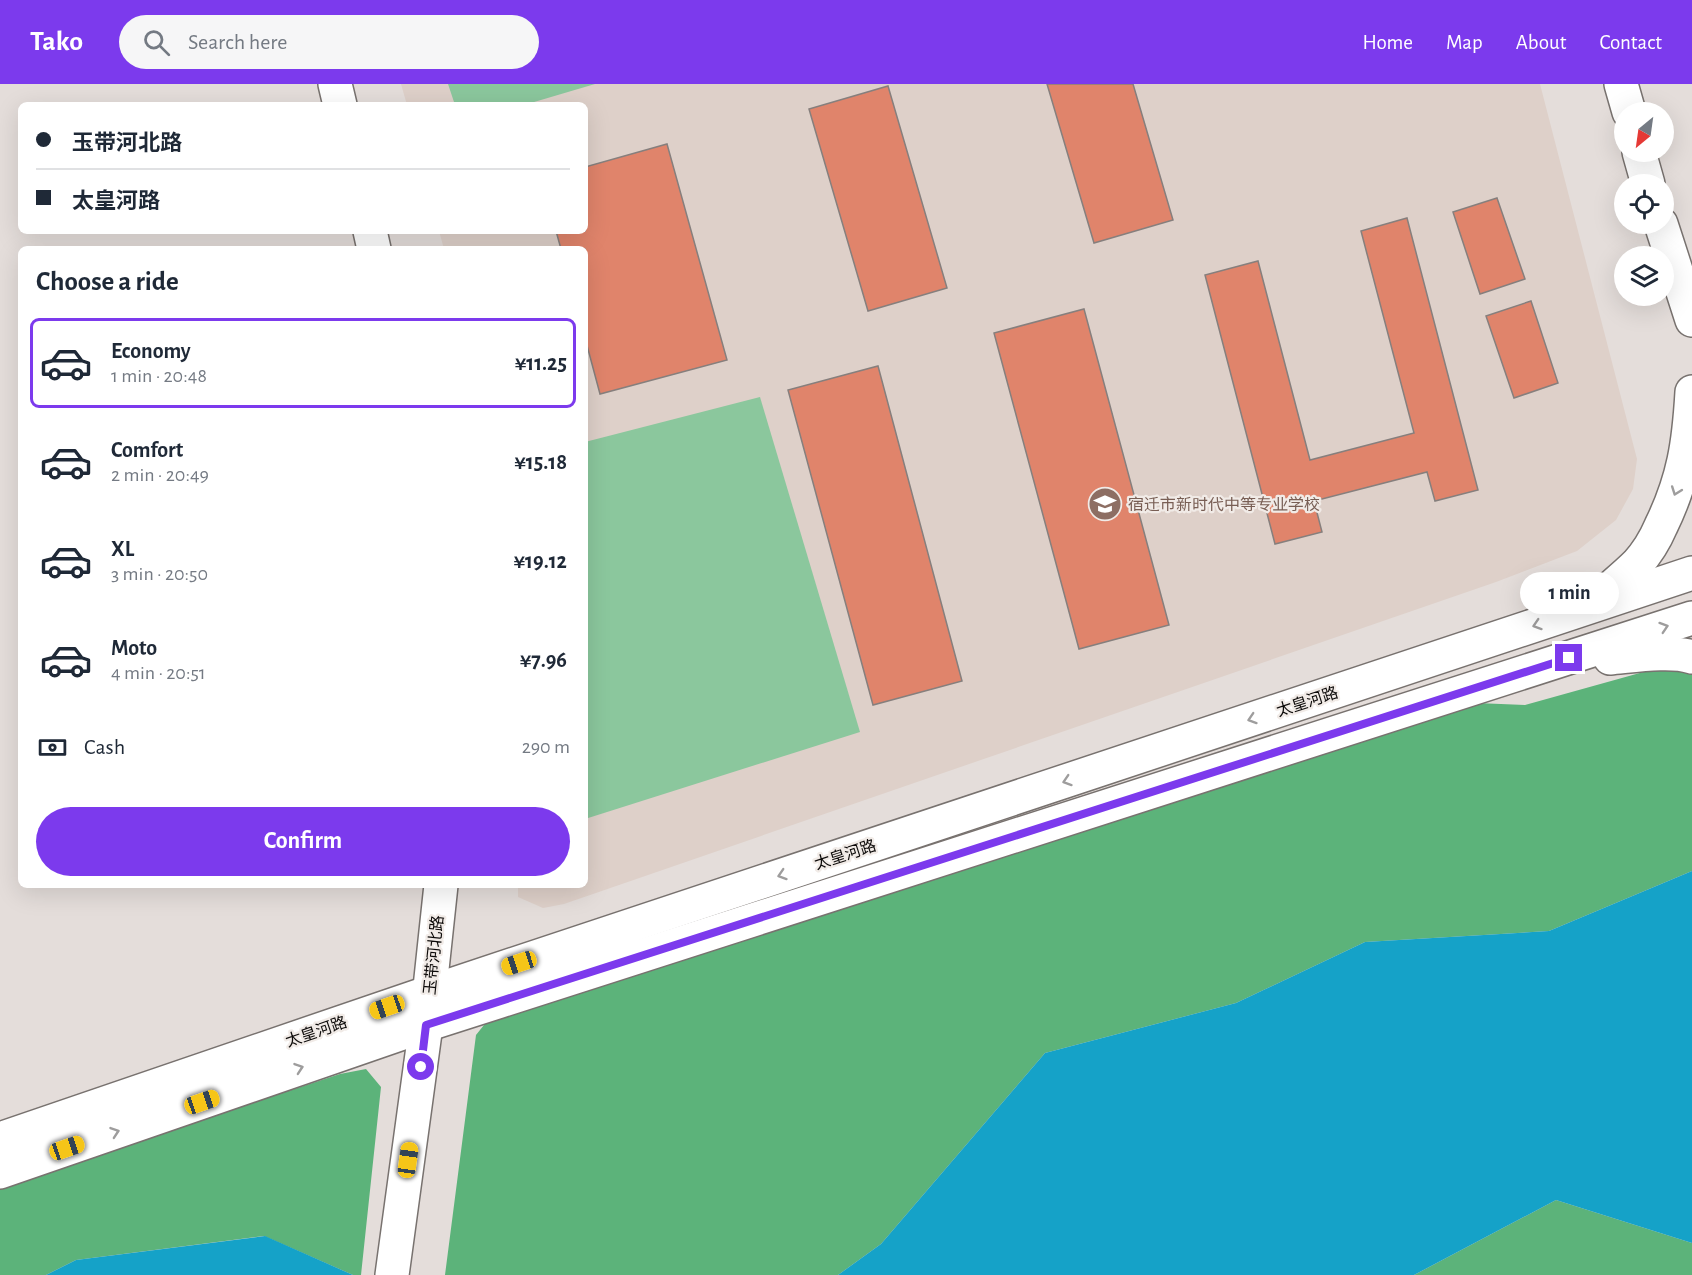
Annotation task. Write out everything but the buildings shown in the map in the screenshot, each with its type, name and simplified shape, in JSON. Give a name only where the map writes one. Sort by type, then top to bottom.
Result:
[{"type":"street","points":[[335,84],[339,102]]},
{"type":"street","points":[[1621,84],[1626,102]]},
{"type":"street","points":[[1664,234],[1692,320]]},
{"type":"street","points":[[1587,608],[1636,565],[1652,545],[1670,508],[1681,478],[1689,432],[1692,392]]},
{"type":"street","name":"太皇河路","points":[[0,1139],[430,992],[1692,573]]},
{"type":"street","name":"太皇河路","points":[[0,1172],[426,1025],[1692,618]]},
{"type":"street","points":[[1549,664],[1648,654],[1692,657]]},
{"type":"street","name":"玉带河北路","points":[[392,1275],[426,1025],[441,888]]},
{"type":"shaded area","name":"宿迁市新时代中等专业学校","points":[[401,84],[1540,84],[1637,459],[1633,489],[1616,520],[1577,551],[1496,582],[564,904],[543,908],[518,897],[518,888],[588,888],[588,246],[443,246],[440,234],[588,234],[588,102],[406,102]]},
{"type":"green space","points":[[448,84],[595,84],[534,102],[454,102]]},
{"type":"green space","points":[[760,397],[860,732],[588,818],[588,441]]},
{"type":"green space","points":[[1692,665],[1692,871],[1549,931],[1365,942],[1236,1003],[1045,1053],[881,1244],[838,1275],[445,1275],[476,1035],[492,1015],[1452,702],[1525,705],[1647,671]]},
{"type":"green space","points":[[366,1069],[381,1087],[361,1275],[353,1275],[264,1236],[76,1260],[46,1275],[0,1275],[0,1186],[340,1074]]},
{"type":"green space","points":[[1556,1200],[1692,1243],[1692,1275],[1414,1275]]},
{"type":"water","points":[[1692,871],[1692,1243],[1556,1200],[1414,1275],[838,1275],[881,1244],[1045,1053],[1236,1003],[1365,942],[1549,931]]},
{"type":"water","points":[[265,1236],[353,1275],[46,1275],[76,1260]]},
{"type":"place","name":"宿迁市新时代中等专业学校","points":[[1105,504]]},
{"type":"route","points":[[421,1067],[426,1025],[1569,658]]}]
